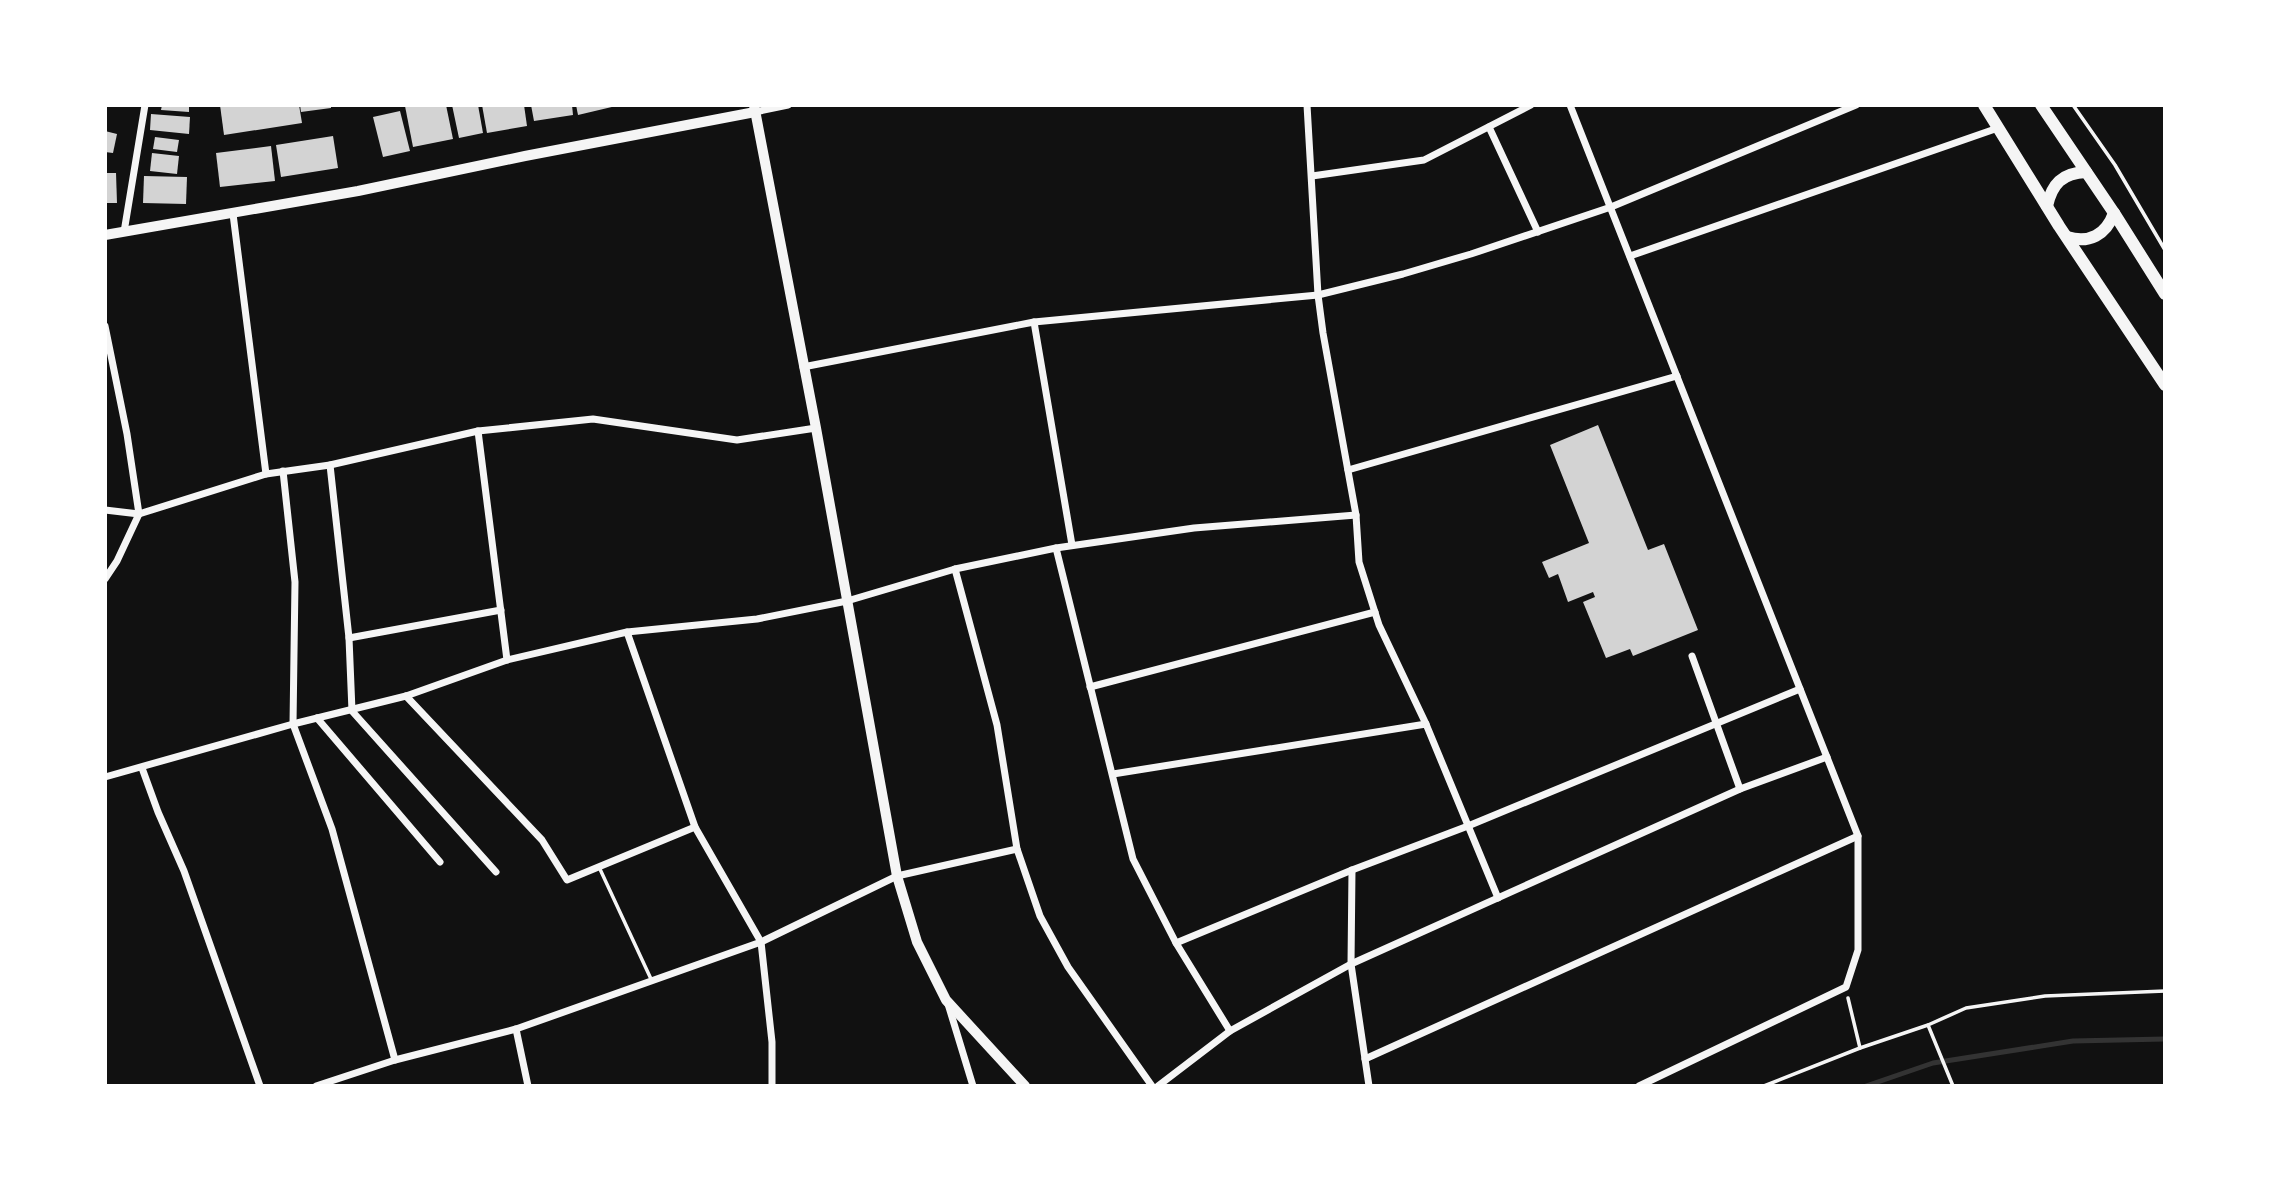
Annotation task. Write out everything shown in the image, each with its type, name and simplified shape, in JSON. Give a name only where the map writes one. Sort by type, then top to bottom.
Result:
[{"type":"main road","points":[[1984,105],[2165,385]]},
{"type":"main road","points":[[2041,105],[2165,294]]},
{"type":"main road","points":[[2047,206],[2050,191],[2065,176],[2086,172]]},
{"type":"main road","points":[[2067,237],[2076,240],[2096,236],[2111,222],[2114,213]]},
{"type":"street","points":[[124,232],[145,105]]},
{"type":"street","points":[[105,235],[233,214],[754,108],[788,105]]},
{"type":"street","points":[[1307,105],[1318,295],[1356,514],[1359,562],[1375,612],[1426,724],[1497,898]]},
{"type":"street","points":[[1312,176],[1424,160],[1531,105]]},
{"type":"street","points":[[1570,105],[1858,836],[1858,950],[1846,987],[1639,1086]]},
{"type":"street","points":[[803,368],[1034,322],[1318,295],[1414,271],[1611,207],[1856,105]]},
{"type":"street","points":[[754,108],[816,428],[897,876],[917,942],[946,1000],[973,1086]]},
{"type":"street","points":[[1489,127],[1538,232]]},
{"type":"street","points":[[1630,256],[1998,128]]},
{"type":"street","points":[[233,214],[266,474]]},
{"type":"street","points":[[1034,322],[1072,545]]},
{"type":"street","points":[[105,326],[127,434],[139,514],[117,561],[105,579]]},
{"type":"street","points":[[1348,470],[1677,376]]},
{"type":"street","points":[[105,510],[139,514],[266,474],[330,465],[478,430],[593,419],[737,440],[816,428]]},
{"type":"street","points":[[478,430],[507,660]]},
{"type":"street","points":[[330,465],[349,638],[352,711],[496,872]]},
{"type":"street","points":[[283,471],[295,582],[293,724],[332,829],[395,1060]]},
{"type":"street","points":[[105,777],[293,724],[406,696],[507,660],[627,632],[757,619],[846,601],[955,569],[1072,545],[1194,528],[1356,514]]},
{"type":"street","points":[[1056,548],[1133,859],[1177,943],[1230,1031]]},
{"type":"street","points":[[955,569],[996,725],[1017,849],[1040,916],[1068,967],[1152,1086]]},
{"type":"street","points":[[349,638],[501,610]]},
{"type":"street","points":[[1090,687],[1375,612]]},
{"type":"street","points":[[627,632],[695,827],[761,942],[772,1042],[772,1086]]},
{"type":"street","points":[[1692,656],[1740,789]]},
{"type":"street","points":[[1177,943],[1352,870],[1468,827],[1800,688]]},
{"type":"street","points":[[406,696],[542,840],[567,880],[695,827]]},
{"type":"street","points":[[317,718],[440,862]]},
{"type":"street","points":[[1113,774],[1426,724]]},
{"type":"street","points":[[1158,1086],[1230,1031],[1351,964],[1740,789],[1827,757]]},
{"type":"street","points":[[142,768],[184,871],[260,1086]]},
{"type":"street","points":[[1365,1059],[1858,836]]},
{"type":"street","points":[[316,1086],[395,1060],[516,1029],[761,942],[897,876],[1017,849]]},
{"type":"street","points":[[1352,870],[1351,964],[1369,1086]]},
{"type":"street","points":[[946,1000],[1026,1086]]},
{"type":"street","points":[[516,1029],[527,1086]]},
{"type":"lane","points":[[599,867],[652,981]]},
{"type":"path","points":[[2073,105],[2115,165],[2165,250]]},
{"type":"path","points":[[1846,987],[1860,1048]]},
{"type":"path","points":[[1764,1086],[1860,1048],[1928,1026],[1966,1008],[2045,996],[2165,991]]},
{"type":"path","points":[[1928,1026],[1953,1086]]},
{"type":"building","points":[[162,105],[189,105],[189,112],[161,110]]},
{"type":"building","points":[[220,105],[299,105],[302,123],[224,135]]},
{"type":"building","points":[[300,105],[331,105],[331,108],[301,112]]},
{"type":"building","points":[[446,105],[453,139],[413,147],[405,106]]},
{"type":"building","points":[[452,105],[478,105],[483,133],[459,138]]},
{"type":"building","points":[[482,105],[524,105],[527,126],[487,133]]},
{"type":"building","points":[[531,105],[572,105],[573,115],[534,121]]},
{"type":"building","points":[[576,105],[616,105],[616,106],[578,115]]},
{"type":"building","points":[[400,111],[410,151],[383,157],[373,117]]},
{"type":"building","points":[[151,114],[190,117],[189,134],[150,130]]},
{"type":"building","points":[[105,131],[117,134],[113,153],[105,152]]},
{"type":"building","points":[[333,136],[338,168],[281,177],[276,145]]},
{"type":"building","points":[[155,137],[179,140],[177,152],[153,149]]},
{"type":"building","points":[[271,146],[275,181],[220,187],[216,153]]},
{"type":"building","points":[[152,153],[179,156],[177,174],[150,171]]},
{"type":"building","points":[[105,173],[116,173],[117,203],[105,203]]},
{"type":"building","points":[[144,176],[187,177],[186,204],[143,203]]},
{"type":"building","points":[[1598,425],[1648,550],[1664,544],[1698,630],[1633,656],[1630,649],[1606,658],[1583,602],[1595,597],[1593,592],[1568,602],[1558,574],[1549,578],[1542,562],[1589,543],[1550,445]]},
{"type":"waterway","points":[[1866,1086],[1933,1063],[2073,1041],[2165,1039]]}]
